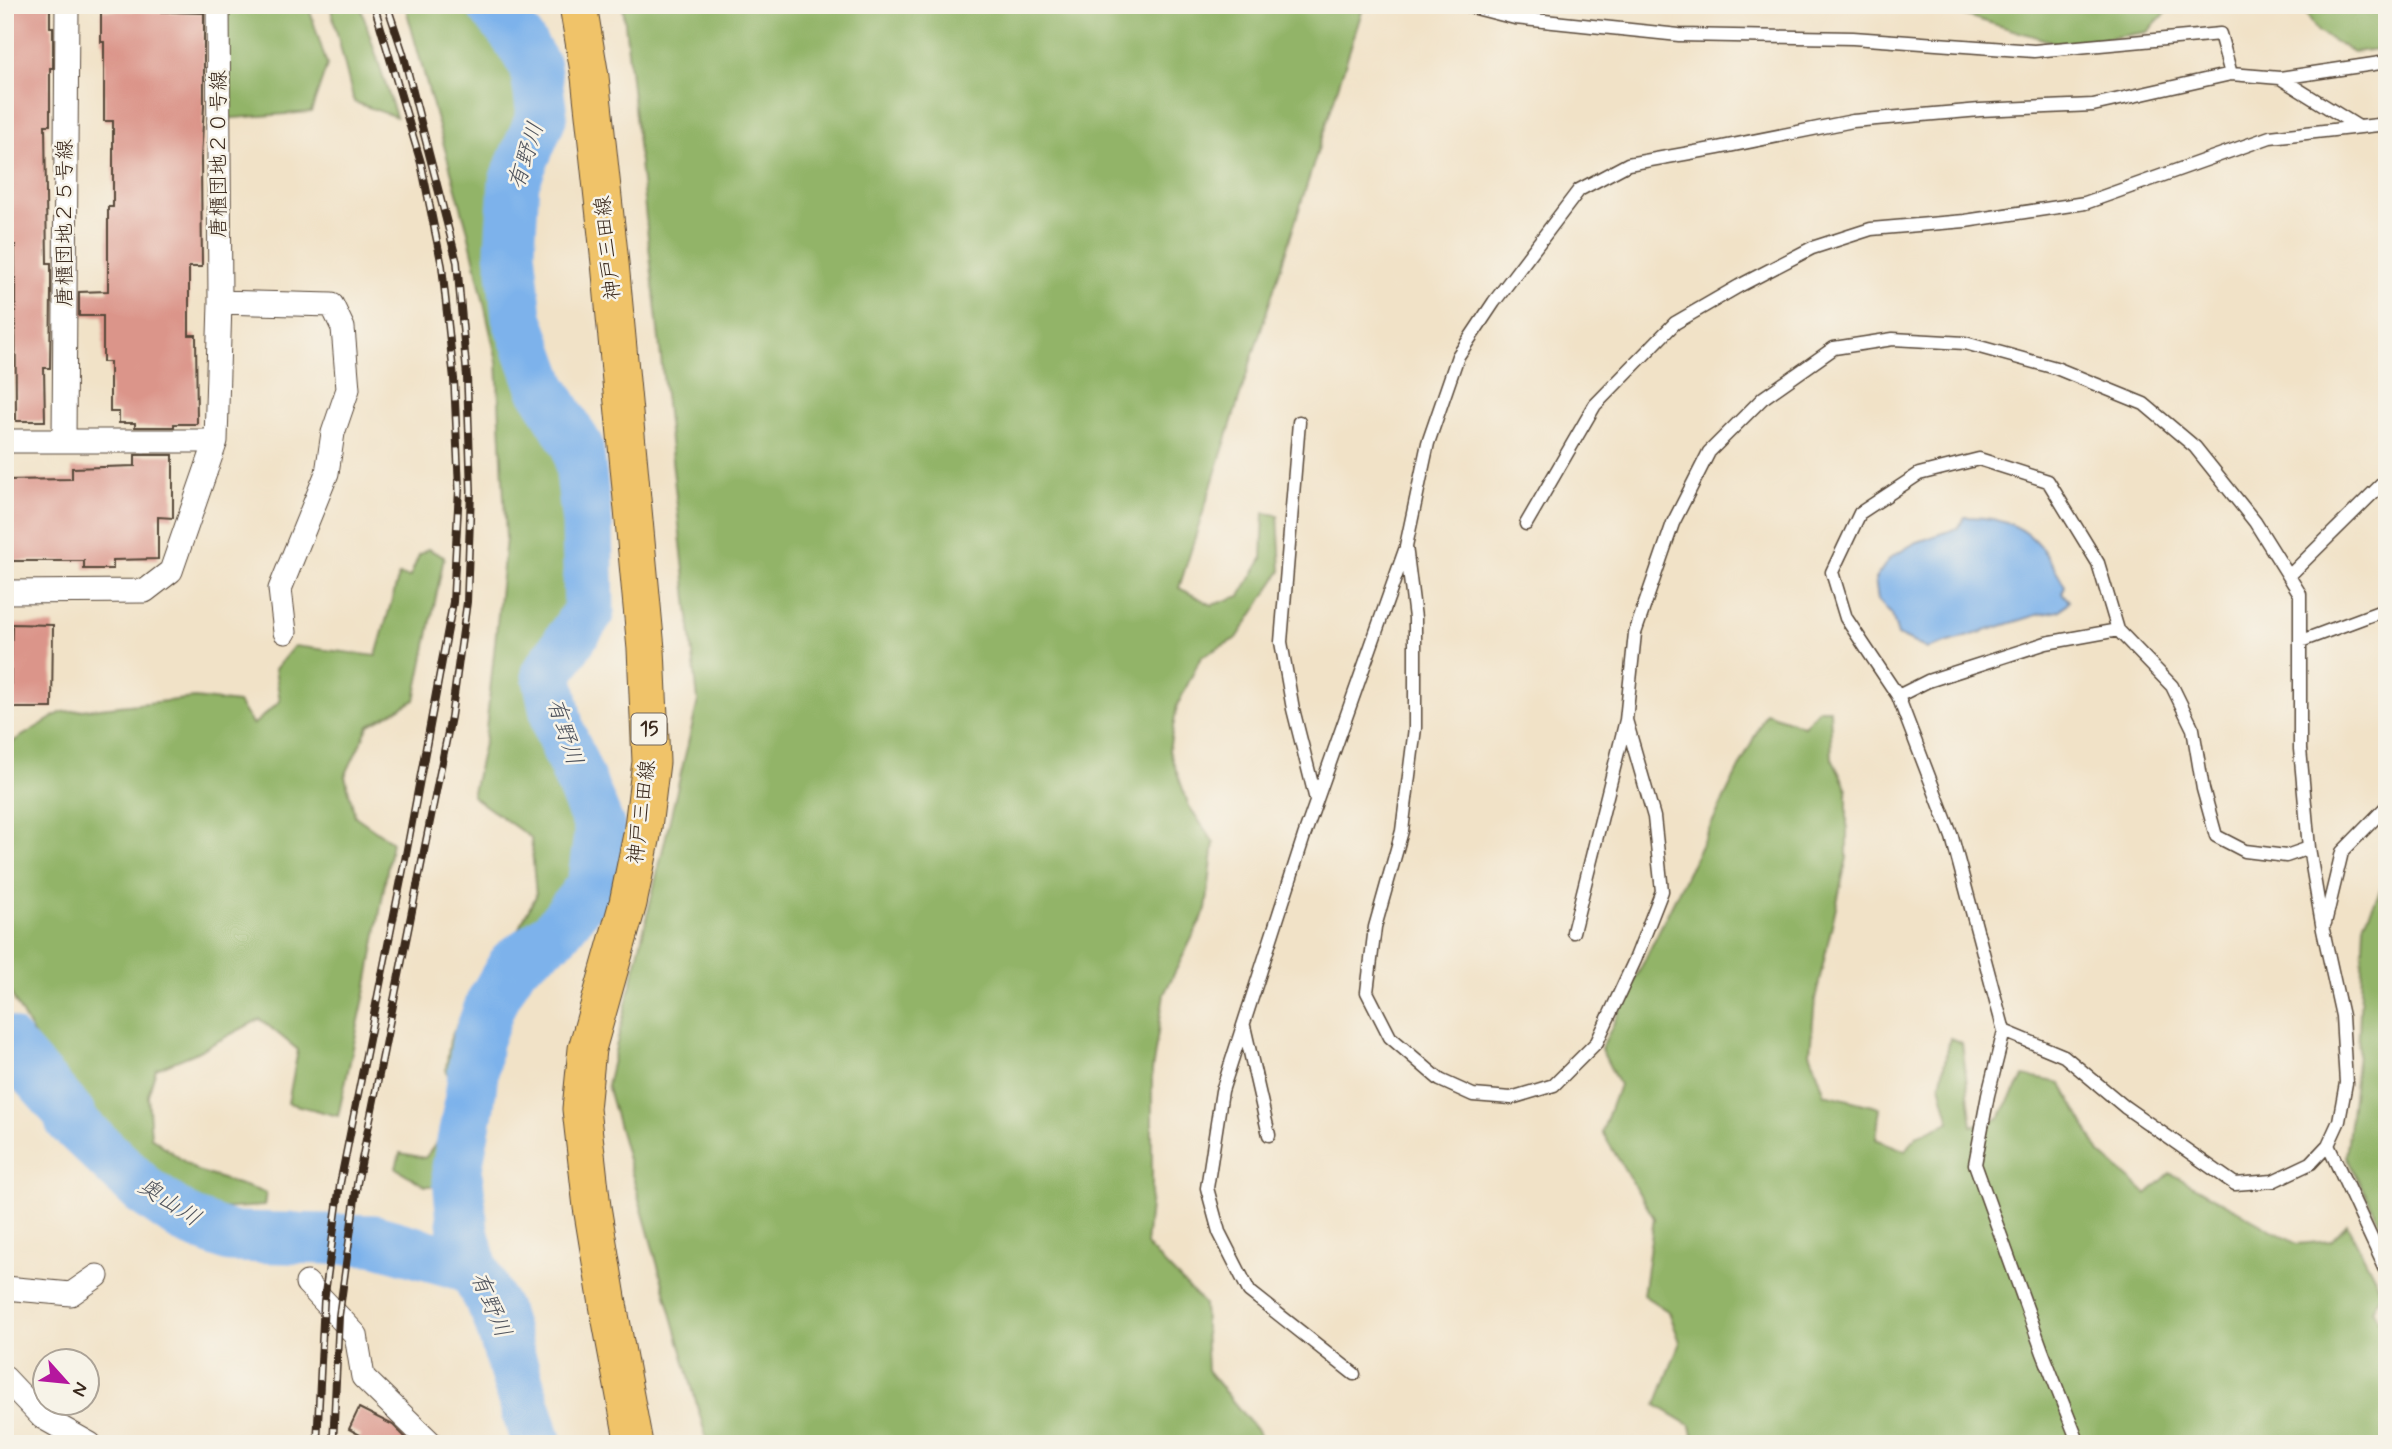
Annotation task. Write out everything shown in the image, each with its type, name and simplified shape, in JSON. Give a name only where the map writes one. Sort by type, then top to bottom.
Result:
[{"type":"main road","name":"神戸三田線","points":[[578,5],[590,77],[606,223],[646,649],[651,762],[642,835],[628,902],[587,1049],[581,1109],[592,1207],[608,1310],[634,1444]]},
{"type":"street","name":"唐櫃団地２５号線","points":[[64,441],[66,5]]},
{"type":"street","name":"唐櫃団地２０号線","points":[[5,592],[145,591],[171,571],[216,441],[220,302],[218,5]]},
{"type":"street","points":[[220,302],[332,305],[343,328],[348,389],[332,433],[327,473],[280,589],[285,632]]},
{"type":"street","points":[[5,441],[216,441]]},
{"type":"street","points":[[5,1288],[71,1294],[97,1276]]},
{"type":"street","points":[[307,1283],[356,1335],[363,1377],[432,1444]]},
{"type":"street","points":[[5,1378],[43,1417],[90,1444]]},
{"type":"lane","points":[[1464,5],[1515,18],[1679,35],[1853,38],[2034,51],[2220,34],[2231,74]]},
{"type":"lane","points":[[1354,1374],[1249,1291],[1219,1232],[1207,1188],[1222,1091],[1316,801],[1406,546],[1428,443],[1458,356],[1494,302],[1579,190],[1628,164],[1853,121],[1980,110],[2093,105],[2231,74],[2280,78],[2387,62]]},
{"type":"lane","points":[[2280,78],[2359,127]]},
{"type":"lane","points":[[1527,524],[1595,405],[1675,323],[1812,248],[1871,229],[1965,222],[2085,203],[2270,137],[2387,124]]},
{"type":"lane","points":[[1573,932],[1626,720],[1635,633],[1673,523],[1709,452],[1763,398],[1834,348],[1894,339],[1965,343],[2056,368],[2144,404],[2195,447],[2255,522],[2300,594],[2300,749],[2309,848],[2342,1016],[2346,1083],[2339,1121],[2328,1145],[2311,1164],[2273,1181],[2235,1184],[2126,1107],[2064,1056],[2004,1031]]},
{"type":"lane","points":[[1299,422],[1281,642],[1293,709],[1316,801]]},
{"type":"lane","points":[[2079,1444],[1975,1164],[2004,1031],[1952,837],[1898,696],[1846,618],[1832,572],[1860,513],[1919,474],[1979,459],[2048,481],[2098,563],[2118,630],[2172,686],[2193,729],[2203,789],[2216,836],[2245,850],[2286,856],[2309,848]]},
{"type":"lane","points":[[2289,576],[2387,479]]},
{"type":"lane","points":[[1406,546],[1415,618],[1415,728],[1402,831],[1375,927],[1367,992],[1390,1037],[1440,1080],[1473,1095],[1511,1098],[1554,1085],[1597,1042],[1635,960],[1662,891],[1654,817],[1626,720]]},
{"type":"lane","points":[[2301,641],[2387,609]]},
{"type":"lane","points":[[1898,696],[1928,681],[2046,643],[2118,630]]},
{"type":"lane","points":[[2323,930],[2342,852],[2387,806]]},
{"type":"lane","points":[[1244,1023],[1269,1135]]},
{"type":"lane","points":[[2328,1145],[2387,1272]]},
{"type":"green space","points":[[227,5],[308,5],[327,65],[311,112],[222,119]]},
{"type":"green space","points":[[330,5],[360,5],[396,117],[354,102]]},
{"type":"green space","points":[[405,5],[510,5],[526,28],[544,36],[558,83],[553,121],[531,184],[520,253],[533,333],[554,387],[584,421],[597,450],[608,595],[538,677],[550,729],[611,857],[597,913],[575,941],[535,971],[496,1041],[474,1186],[425,1186],[396,1168],[400,1153],[425,1158],[449,1126],[453,1090],[446,1069],[450,1040],[470,996],[487,979],[506,952],[536,896],[531,838],[472,796],[485,739],[506,538],[497,362],[468,232]]},
{"type":"green space","points":[[623,5],[1364,5],[1179,588],[1212,605],[1240,596],[1262,559],[1264,513],[1278,515],[1281,571],[1237,638],[1201,657],[1177,706],[1169,750],[1189,806],[1214,843],[1206,910],[1164,994],[1152,1071],[1152,1185],[1146,1245],[1204,1304],[1207,1370],[1258,1432],[1263,1444],[708,1444],[607,1085],[698,701]]},
{"type":"green space","points":[[1977,5],[2174,5],[2147,32],[2063,45],[1963,15]]},
{"type":"green space","points":[[2300,5],[2387,5],[2387,48],[2353,52],[2318,32]]},
{"type":"green space","points":[[428,549],[444,557],[415,700],[369,725],[345,776],[355,816],[392,842],[368,980],[338,1116],[288,1103],[298,1050],[260,1019],[193,1054],[156,1069],[148,1095],[151,1137],[197,1171],[266,1193],[264,1206],[202,1210],[116,1157],[82,1099],[43,1052],[5,983],[5,756],[14,741],[62,712],[195,698],[238,703],[253,725],[280,701],[275,669],[294,646],[376,656],[399,575],[410,577],[419,555]]},
{"type":"green space","points":[[1819,709],[1830,709],[1832,759],[1847,789],[1847,858],[1815,1000],[1810,1052],[1825,1094],[1880,1108],[1876,1139],[1906,1151],[1916,1136],[1950,1122],[1940,1085],[1950,1038],[1962,1043],[1972,1126],[1999,1118],[2024,1076],[2061,1083],[2100,1153],[2147,1194],[2170,1173],[2297,1244],[2331,1241],[2347,1224],[2382,1292],[2372,1310],[2387,1333],[2387,1444],[1695,1444],[1691,1426],[1656,1405],[1680,1342],[1669,1312],[1643,1295],[1654,1218],[1602,1132],[1619,1085],[1601,1049],[1766,713],[1804,726]]},
{"type":"green space","points":[[2387,877],[2387,1236],[2346,1157],[2358,1054],[2364,924]]},
{"type":"water","points":[[1965,517],[2001,521],[2027,534],[2056,569],[2065,586],[2062,593],[2069,601],[2059,611],[2037,615],[1927,649],[1898,635],[1892,615],[1878,600],[1875,579],[1890,558],[1915,543],[1958,528]]},
{"type":"building","points":[[11,5],[50,5],[50,27],[53,27],[50,125],[45,125],[47,263],[51,263],[51,292],[50,368],[44,368],[45,421],[16,421],[15,245],[5,245],[5,137],[12,136]]},
{"type":"building","points":[[101,10],[204,13],[202,267],[189,267],[189,335],[196,335],[197,424],[135,427],[135,423],[119,423],[119,412],[110,412],[110,362],[103,362],[103,316],[79,316],[79,292],[108,291],[108,207],[113,207],[113,121],[104,121],[104,42],[101,42]]},
{"type":"building","points":[[135,455],[173,455],[173,518],[158,517],[158,559],[113,560],[113,569],[84,569],[84,561],[5,561],[5,480],[72,479],[72,468],[135,466]]},
{"type":"building","points":[[12,624],[53,625],[52,708],[10,708]]},
{"type":"building","points":[[359,1408],[393,1425],[412,1444],[356,1444],[360,1435],[349,1429]]},
{"type":"waterway","name":"有野川","points":[[492,5],[535,66],[542,115],[514,182],[510,251],[517,317],[542,387],[578,447],[587,523],[589,611],[547,674],[559,730],[600,828],[592,886],[554,934],[514,963],[491,1003],[477,1042],[469,1106],[457,1168],[463,1232],[473,1268],[497,1314],[537,1444]]},
{"type":"waterway","name":"奥山川","points":[[5,1041],[70,1114],[70,1120],[143,1190],[188,1221],[230,1237],[374,1240],[473,1268]]},
{"type":"railway","points":[[317,1444],[324,1301],[340,1184],[453,602],[459,489],[454,379],[442,266],[421,163],[374,5]]},
{"type":"railway","points":[[333,1444],[339,1316],[357,1184],[451,717],[467,602],[471,491],[467,377],[457,262],[403,53],[387,5]]}]
